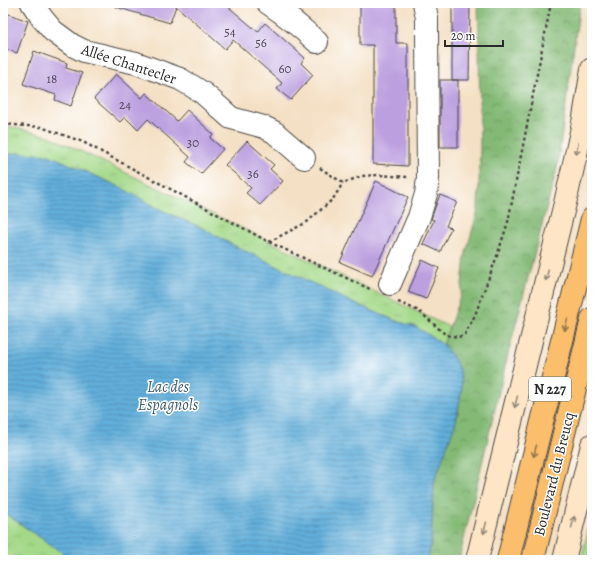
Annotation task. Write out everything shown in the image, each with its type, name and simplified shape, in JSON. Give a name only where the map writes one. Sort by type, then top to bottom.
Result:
[{"type":"highway","name":"Boulevard du Breucq","points":[[508,560],[592,219]]},
{"type":"highway","name":"Boulevard du Breucq","points":[[533,560],[592,318]]},
{"type":"main road","points":[[477,560],[568,192],[583,123],[592,69]]},
{"type":"main road","points":[[564,560],[592,445]]},
{"type":"street","name":"Allée Chantecler","points":[[32,3],[53,31],[72,45],[84,51],[136,63],[180,79],[203,93],[231,118],[264,127],[274,132],[304,158]]},
{"type":"street","points":[[268,3],[295,22],[317,42]]},
{"type":"street","points":[[384,291],[419,217],[426,194],[428,178],[428,30],[424,3]]},
{"type":"path","points":[[3,123],[41,127],[83,142],[269,242],[384,291],[419,311],[446,336],[459,337],[465,334],[475,315],[508,222],[551,3]]},
{"type":"path","points":[[304,158],[343,183]]},
{"type":"path","points":[[269,242],[307,222],[332,199],[343,183],[362,176],[378,175],[428,178]]},
{"type":"green space","points":[[478,3],[580,3],[557,168],[509,350],[459,560],[428,560],[431,540],[434,482],[456,421],[459,404],[448,351],[443,345],[461,294],[465,256],[478,210],[480,149]]},
{"type":"green space","points":[[3,125],[49,136],[449,327],[443,345],[416,327],[399,322],[353,303],[231,244],[202,228],[161,210],[120,187],[49,155],[16,153],[3,155]]},
{"type":"green space","points":[[3,512],[73,560],[3,560]]},
{"type":"green space","points":[[592,516],[592,560],[581,560]]},
{"type":"water","name":"Lac des Espagnols","points":[[16,153],[49,155],[67,163],[120,187],[161,210],[202,228],[231,244],[353,303],[399,322],[416,327],[443,345],[453,357],[460,371],[462,388],[456,421],[434,482],[431,540],[428,560],[73,560],[3,512],[3,155]]},
{"type":"building","points":[[117,3],[224,3],[258,32],[265,23],[305,58],[301,63],[313,75],[291,100],[277,89],[282,83],[233,40],[225,49],[176,6],[170,23],[116,7]]},
{"type":"building","points":[[360,3],[396,3],[396,43],[408,43],[408,166],[373,164],[373,45],[360,45]]},
{"type":"building","points":[[452,3],[470,3],[469,80],[452,80]]},
{"type":"building","points":[[3,12],[28,21],[17,53],[3,48]]},
{"type":"building","points":[[34,51],[67,63],[66,68],[82,73],[71,106],[55,100],[56,95],[23,84]]},
{"type":"building","points":[[116,74],[142,98],[146,93],[177,121],[187,110],[213,134],[210,138],[223,149],[201,174],[186,162],[190,157],[148,119],[138,130],[125,117],[120,122],[94,99]]},
{"type":"building","points":[[440,80],[458,80],[458,147],[440,147]]},
{"type":"building","points":[[247,141],[274,165],[270,169],[283,181],[260,205],[246,193],[251,188],[225,165]]},
{"type":"building","points":[[376,181],[408,197],[372,276],[340,262]]},
{"type":"building","points":[[440,195],[457,202],[446,226],[451,228],[440,252],[423,244],[434,220],[431,219]]},
{"type":"building","points":[[422,260],[439,268],[426,299],[408,292]]}]
